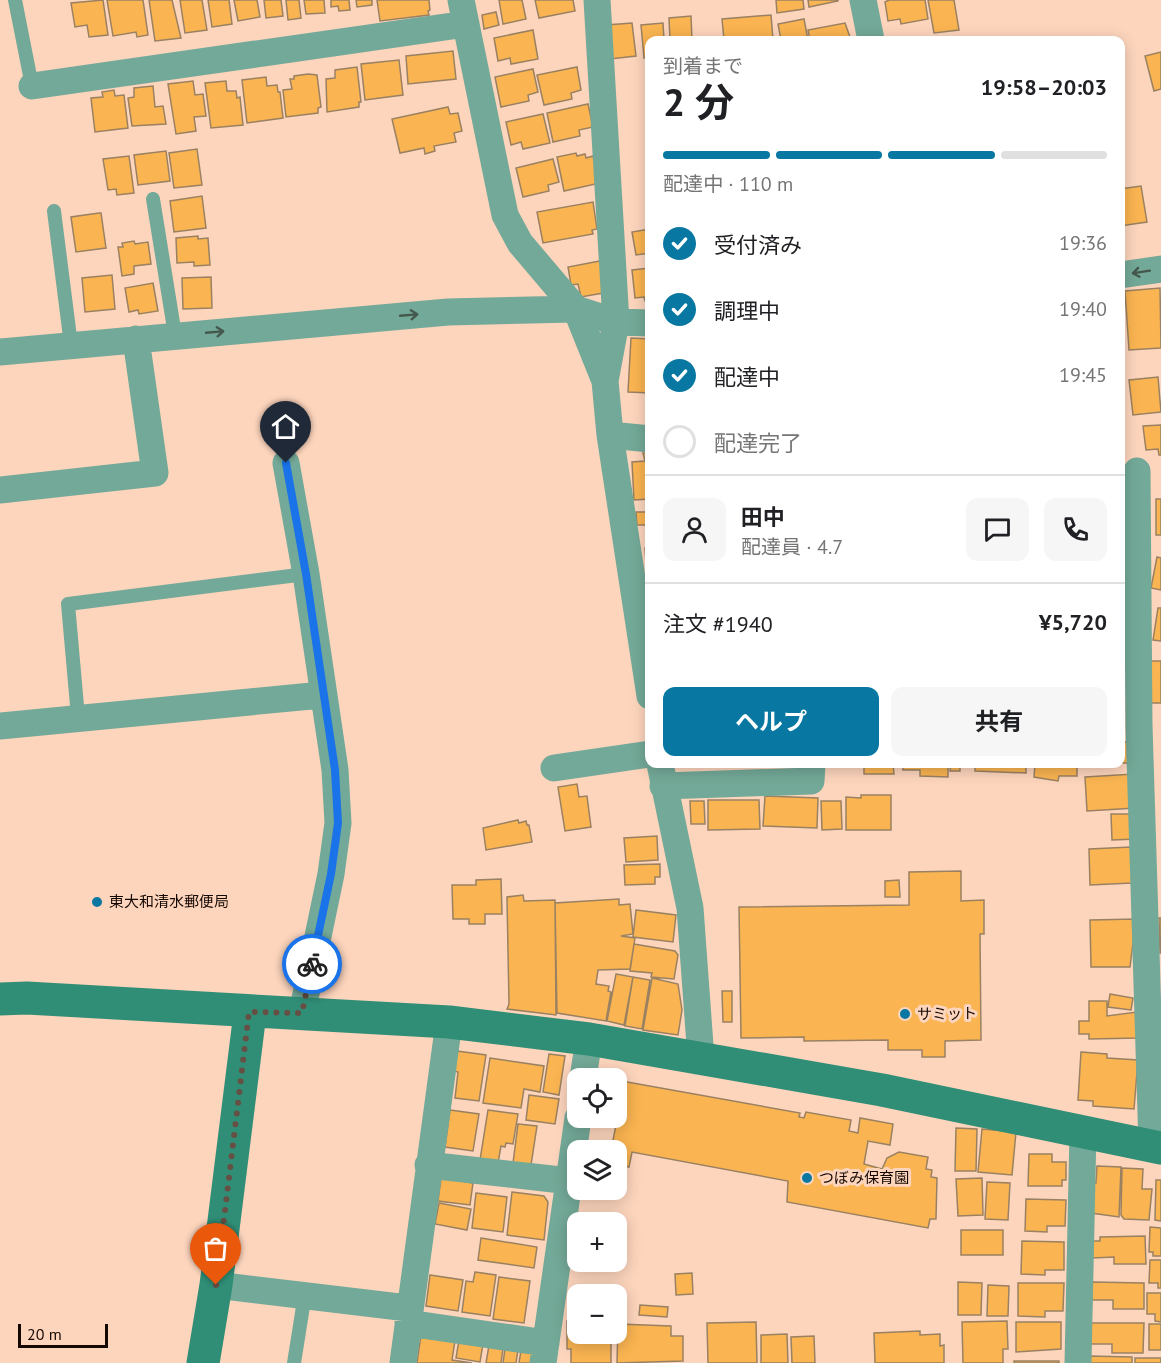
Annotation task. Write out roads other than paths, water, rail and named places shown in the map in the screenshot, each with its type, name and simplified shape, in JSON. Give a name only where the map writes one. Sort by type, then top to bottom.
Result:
[{"type":"street","points":[[597,0],[616,322],[605,381],[610,435],[645,663]]},
{"type":"street","points":[[863,0],[870,36]]},
{"type":"street","points":[[32,86],[464,12],[505,215],[520,243],[576,309],[605,381]]},
{"type":"street","points":[[1125,274],[1161,269]]},
{"type":"street","points":[[0,352],[448,312],[576,309],[616,322],[645,323]]},
{"type":"street","points":[[0,490],[155,473],[136,339]]},
{"type":"street","points":[[610,435],[645,438]]},
{"type":"street","points":[[286,463],[306,574],[322,695],[335,770],[338,823],[331,874],[302,1013]]},
{"type":"street","points":[[0,999],[27,998],[449,1022],[589,1039],[882,1090],[1157,1147],[1140,725],[1140,472]]},
{"type":"street","points":[[0,726],[322,695]]},
{"type":"street","points":[[554,768],[645,755]]},
{"type":"street","points":[[701,1059],[690,908],[661,775],[811,781],[812,768]]},
{"type":"street","points":[[203,1363],[216,1285],[249,1012]]},
{"type":"street","points":[[403,1363],[449,1022]]},
{"type":"street","points":[[585,1068],[589,1039]]},
{"type":"street","points":[[1078,1363],[1083,1131]]},
{"type":"street","points":[[428,1165],[567,1181]]},
{"type":"street","points":[[216,1285],[305,1294],[408,1315],[544,1353],[567,1200]]},
{"type":"lane","points":[[15,0],[32,86]]},
{"type":"lane","points":[[153,199],[175,335]]},
{"type":"lane","points":[[54,210],[71,345]]},
{"type":"lane","points":[[78,717],[68,604],[306,574]]},
{"type":"lane","points":[[294,1363],[305,1294]]},
{"type":"place","name":"東大和清水郵便局","points":[[97,902]]},
{"type":"place","name":"サミット","points":[[905,1014]]},
{"type":"place","name":"つぼみ保育園","points":[[807,1178]]}]
